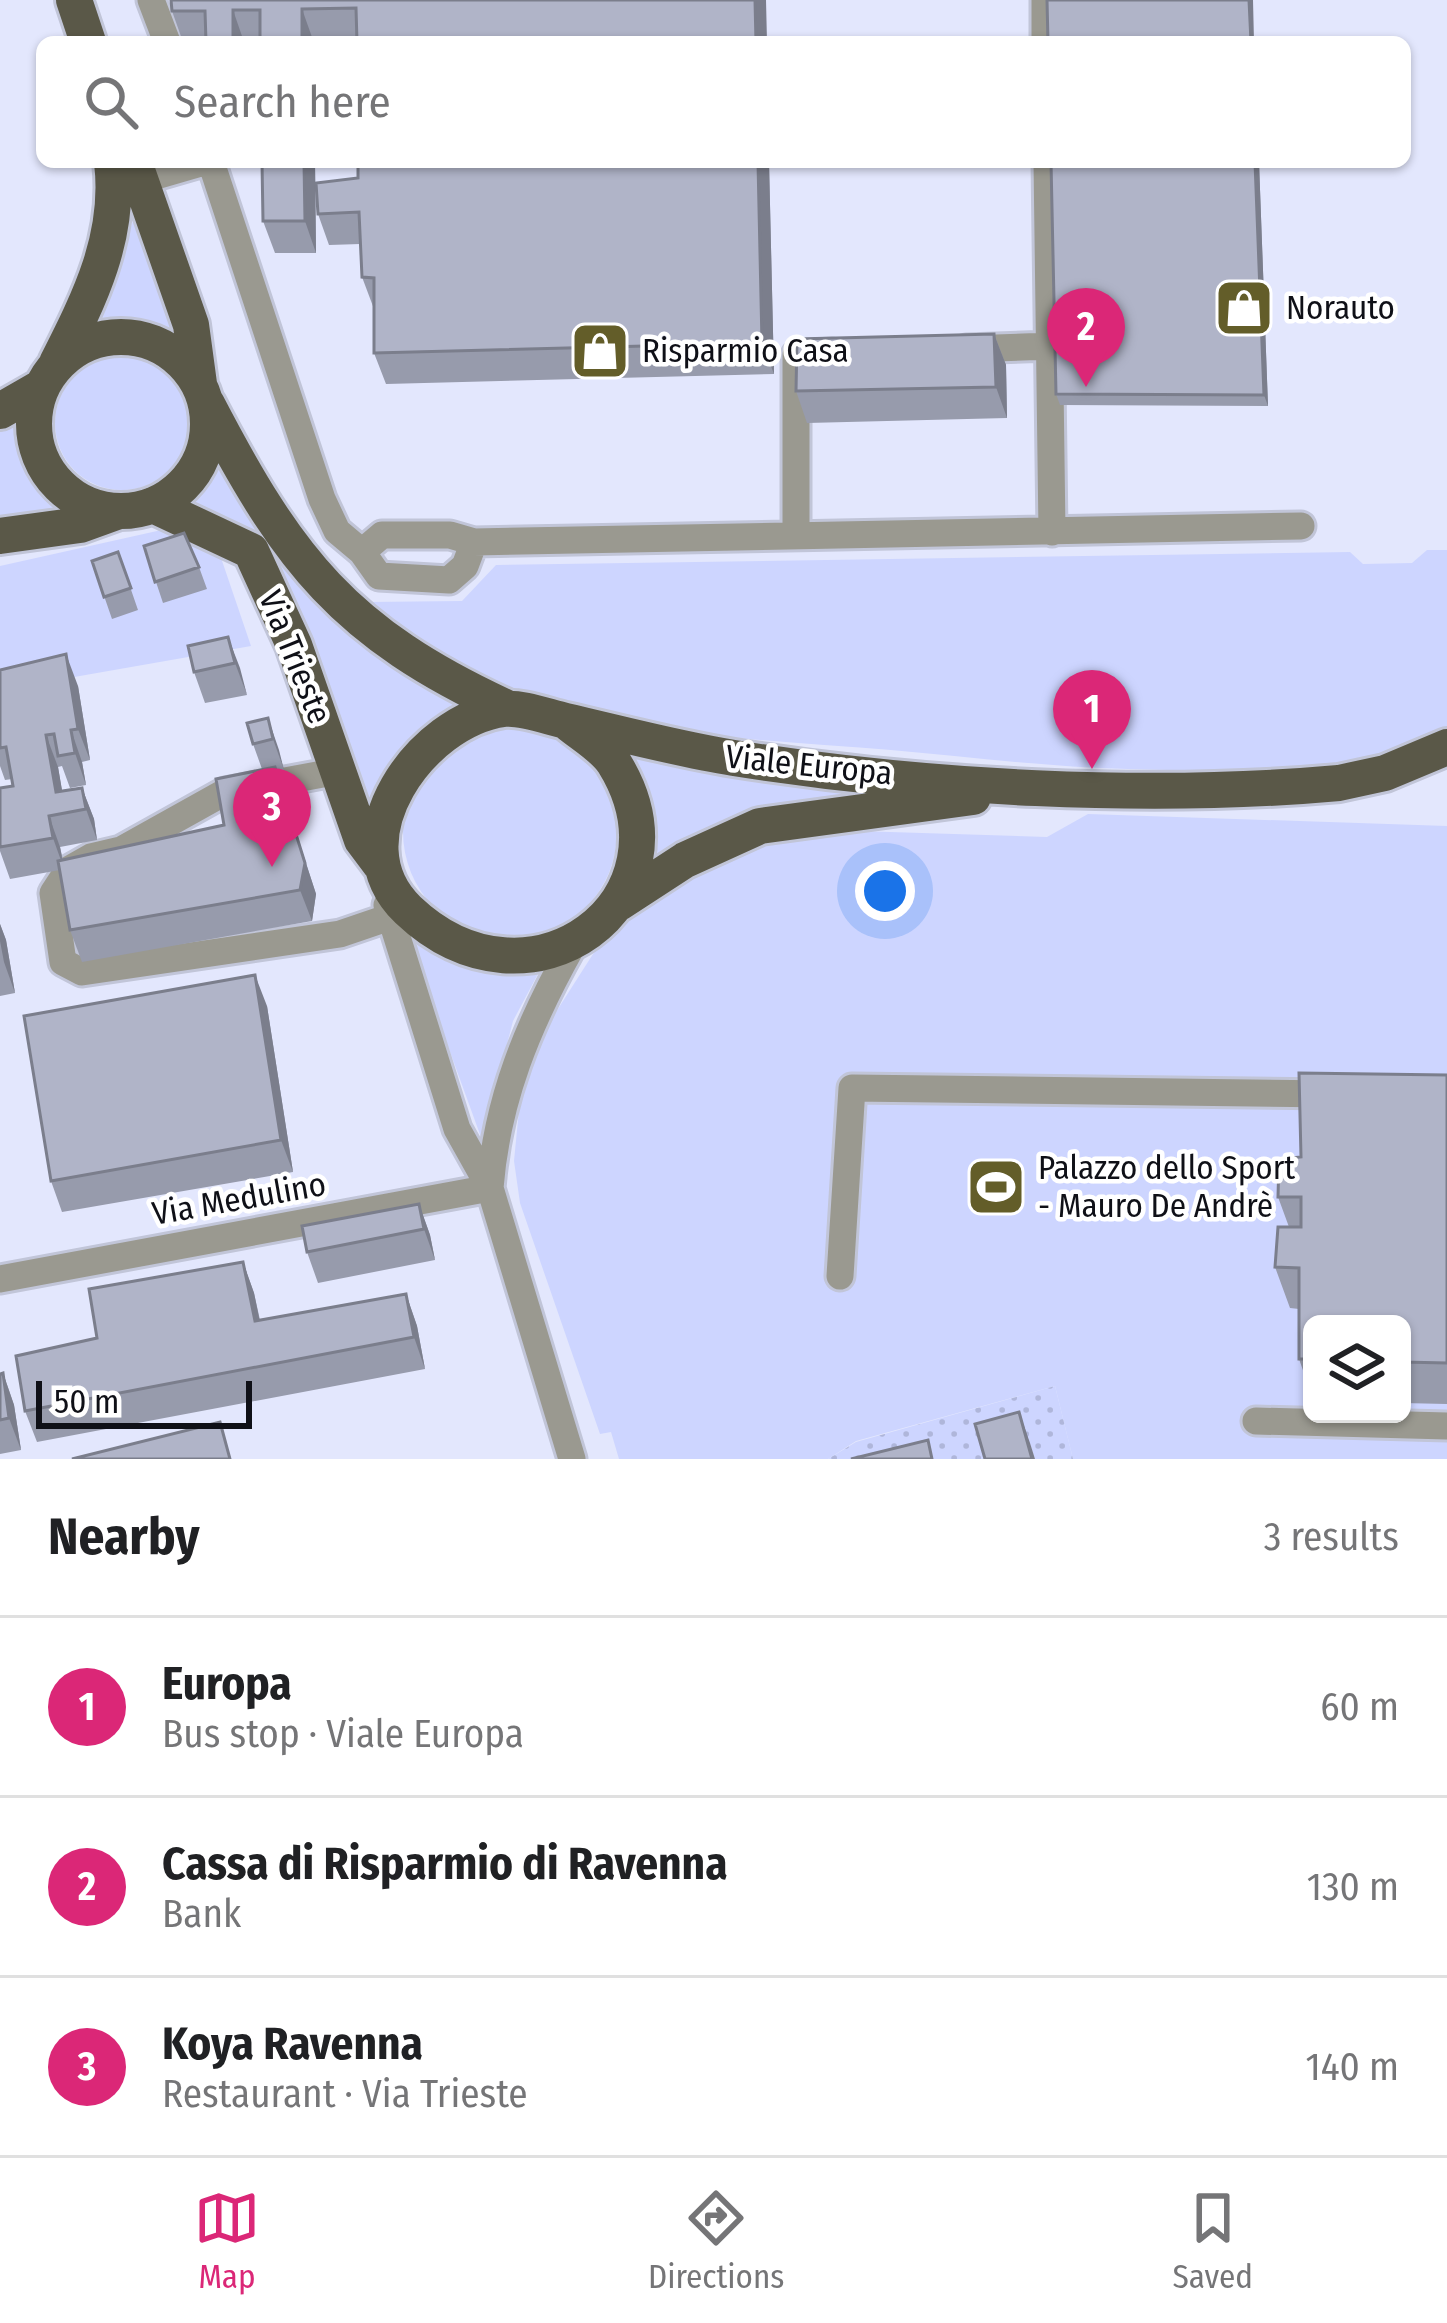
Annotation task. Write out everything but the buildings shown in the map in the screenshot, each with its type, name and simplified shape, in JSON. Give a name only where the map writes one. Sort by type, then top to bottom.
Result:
[{"type":"main road","points":[[74,0],[86,36]]},
{"type":"main road","points":[[116,512],[84,502],[62,488],[45,466],[34,413],[88,302],[109,245],[116,189],[130,168]]},
{"type":"main road","name":"Via Trieste","points":[[130,168],[191,325],[203,393],[258,502],[338,603],[408,657],[507,708]]},
{"type":"main road","points":[[0,412],[48,378],[75,349],[102,338],[131,337],[170,352],[203,393],[204,452],[192,474],[153,505],[80,525],[0,536]]},
{"type":"main road","name":"Via Trieste","points":[[153,505],[251,551],[294,645],[362,840],[385,888]]},
{"type":"main road","points":[[507,708],[567,722],[612,759],[633,803],[637,848],[619,903],[572,948],[511,957],[474,952],[408,910],[385,888],[387,817],[405,771],[433,739],[507,708]]},
{"type":"main road","name":"Viale Europa","points":[[567,722],[735,758],[1054,786],[1295,787],[1384,773],[1447,771]]},
{"type":"main road","name":"Viale Europa","points":[[1384,773],[1447,747]]},
{"type":"main road","name":"Viale Europa","points":[[619,903],[686,860],[760,826],[1054,786]]},
{"type":"street","points":[[152,0],[165,36]]},
{"type":"street","points":[[1045,0],[1046,36]]},
{"type":"street","points":[[209,168],[337,531],[380,576],[448,580],[465,566],[474,542]]},
{"type":"street","points":[[1047,168],[1052,532]]},
{"type":"street","points":[[934,350],[1050,346]]},
{"type":"street","points":[[796,536],[796,355],[865,352]]},
{"type":"street","points":[[362,552],[382,535],[450,536],[474,542],[1301,526]]},
{"type":"street","points":[[339,771],[225,792],[121,850],[91,857],[68,871],[53,893],[63,962],[82,972],[340,934],[385,888]]},
{"type":"street","name":"Via Trieste","points":[[385,888],[457,1130],[490,1188],[572,1459]]},
{"type":"street","name":"Via Trieste","points":[[490,1188],[503,1098],[530,1022],[572,948]]},
{"type":"street","points":[[840,1276],[852,1088],[1376,1095]]},
{"type":"street","name":"Via Medulino","points":[[0,1279],[490,1188]]},
{"type":"street","points":[[1256,1421],[1447,1426]]},
{"type":"shaded area","points":[[137,209],[179,324],[172,328],[125,317],[99,320]]},
{"type":"shaded area","points":[[122,356],[148,361],[169,376],[184,397],[189,423],[184,449],[169,470],[148,485],[122,490],[96,485],[75,470],[60,449],[55,423],[60,397],[75,376],[96,361]]},
{"type":"shaded area","points":[[13,422],[30,482],[64,518],[0,527],[0,431]]},
{"type":"shaded area","points":[[214,451],[259,531],[316,603],[385,662],[467,702],[429,724],[405,750],[373,823],[299,620],[187,506],[203,485]]},
{"type":"shaded area","points":[[166,529],[218,549],[251,646],[0,690],[0,566]]},
{"type":"shaded area","points":[[1427,550],[1447,550],[1447,766],[1098,768],[684,732],[546,703],[481,678],[421,645],[368,602],[462,601],[496,565],[1350,552],[1363,564],[1412,563]]},
{"type":"shaded area","points":[[510,725],[551,733],[586,756],[609,791],[617,832],[609,873],[586,908],[551,931],[510,939],[469,931],[434,908],[411,873],[403,832],[411,791],[434,756],[469,733]]},
{"type":"shaded area","points":[[622,754],[886,796],[821,800],[764,812],[708,832],[650,861]]},
{"type":"shaded area","name":"Palazzo dello Sport - Mauro De Andrè","points":[[1088,814],[1447,826],[1447,1459],[1073,1459],[1055,1386],[856,1441],[828,1459],[619,1459],[611,1432],[600,1434],[520,1203],[514,1161],[519,1110],[540,1037],[609,929],[724,854],[780,837],[826,830],[1047,837]]},
{"type":"shaded area","points":[[408,936],[470,967],[539,972],[513,1021],[482,1140]]},
{"type":"shaded area","points":[[1055,1386],[1073,1459],[1035,1459],[1030,1444],[987,1459],[828,1459],[856,1442]]},
{"type":"place","name":"Norauto","points":[[1244,308]]},
{"type":"place","name":"Risparmio Casa","points":[[600,351]]},
{"type":"place","name":"Cassa di Risparmio di Ravenna","points":[[1086,387]]},
{"type":"place","name":"Europa","points":[[1092,769]]},
{"type":"place","name":"Koya Ravenna","points":[[272,867]]},
{"type":"place","name":"Palazzo dello Sport - Mauro De Andrè","points":[[996,1187]]}]
